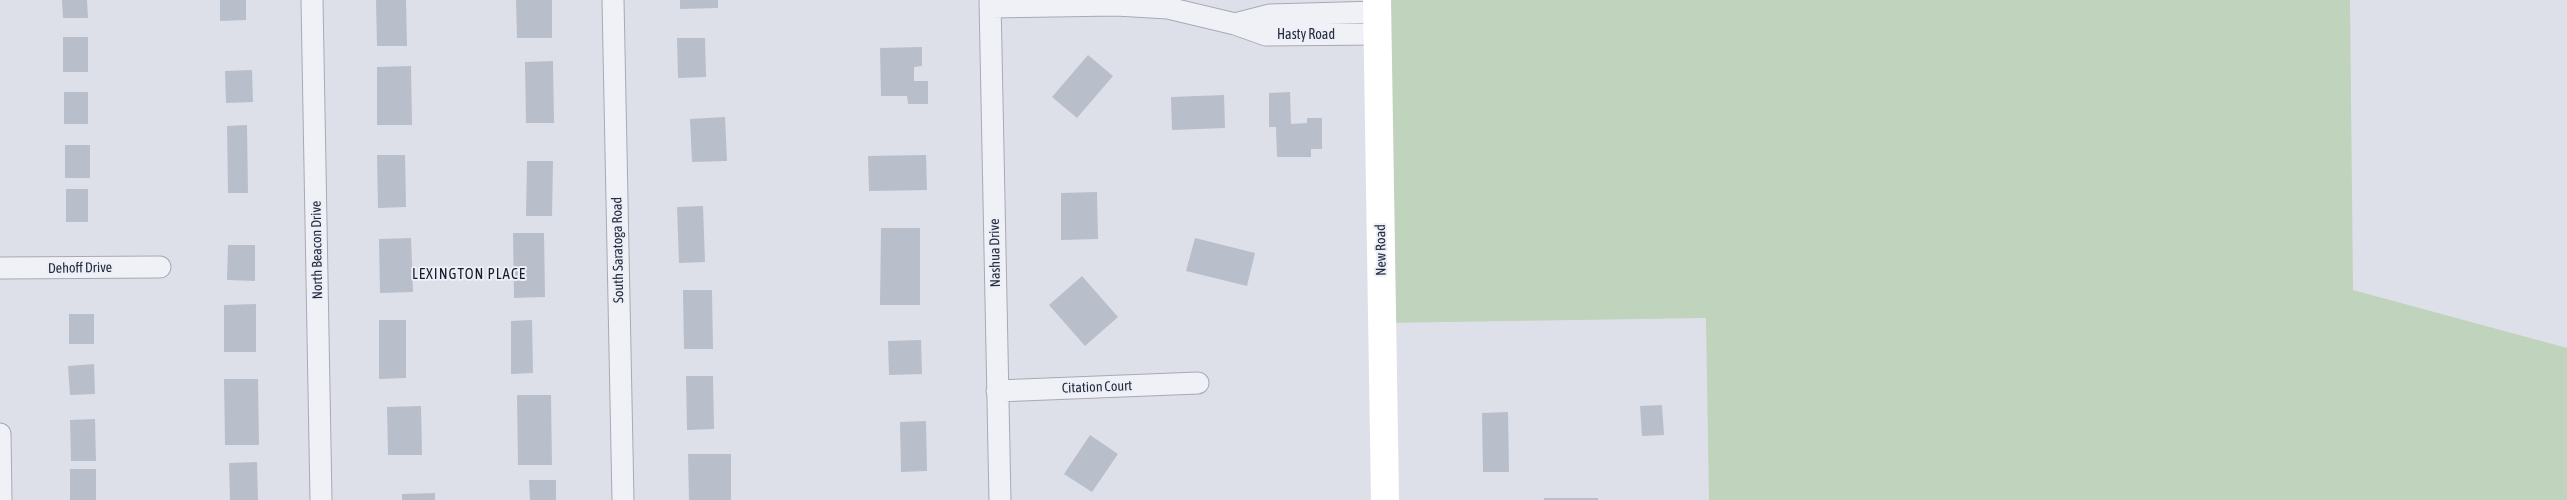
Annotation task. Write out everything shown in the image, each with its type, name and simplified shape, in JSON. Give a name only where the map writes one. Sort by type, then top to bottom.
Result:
[{"type":"street","name":"North Beacon Drive","points":[[312,0],[321,500]]},
{"type":"street","name":"South Saratoga Road","points":[[613,0],[623,500]]},
{"type":"street","name":"Hasty Road","points":[[991,3],[1116,5],[1168,8],[1235,24],[1270,15],[1378,16]]},
{"type":"street","name":"Nashua Drive","points":[[991,3],[1000,500]]},
{"type":"street","name":"New Road","points":[[1378,16],[1385,500]]},
{"type":"street","name":"Dehoff Drive","points":[[0,268],[160,267]]},
{"type":"street","name":"Citation Court","points":[[998,391],[1198,383]]},
{"type":"street","points":[[0,434],[1,500]]},
{"type":"green space","points":[[1378,0],[2350,0],[2353,290],[2567,348],[2567,500],[1709,500],[1706,318],[1382,323]]},
{"type":"building","points":[[62,0],[87,0],[88,18],[63,18]]},
{"type":"building","points":[[220,0],[246,0],[246,20],[220,21]]},
{"type":"building","points":[[376,0],[406,0],[407,46],[377,46]]},
{"type":"building","points":[[516,0],[552,0],[552,38],[517,38]]},
{"type":"building","points":[[680,0],[718,0],[718,8],[680,9]]},
{"type":"building","points":[[63,37],[88,37],[88,72],[63,72]]},
{"type":"building","points":[[677,38],[705,38],[706,77],[678,78]]},
{"type":"building","points":[[922,47],[922,66],[914,67],[914,81],[928,81],[928,104],[908,104],[907,96],[881,96],[880,48]]},
{"type":"building","points":[[1088,55],[1113,76],[1077,118],[1052,97]]},
{"type":"building","points":[[553,61],[554,123],[526,123],[525,62]]},
{"type":"building","points":[[411,66],[412,125],[377,125],[377,67]]},
{"type":"building","points":[[252,70],[253,102],[226,103],[225,71]]},
{"type":"building","points":[[64,92],[88,92],[88,124],[64,124]]},
{"type":"building","points":[[1290,92],[1291,124],[1307,123],[1307,118],[1322,118],[1322,149],[1311,149],[1311,157],[1277,157],[1276,127],[1269,127],[1269,93]]},
{"type":"building","points":[[1224,95],[1225,128],[1172,130],[1171,97]]},
{"type":"building","points":[[725,117],[727,161],[692,162],[690,119]]},
{"type":"building","points":[[247,125],[248,193],[228,193],[227,126]]},
{"type":"building","points":[[65,145],[90,145],[90,178],[65,178]]},
{"type":"building","points":[[377,155],[405,155],[406,207],[378,208]]},
{"type":"building","points":[[926,155],[927,190],[869,191],[868,156]]},
{"type":"building","points":[[527,161],[553,161],[552,216],[526,216]]},
{"type":"building","points":[[66,189],[88,189],[88,222],[66,222]]},
{"type":"building","points":[[1097,192],[1098,239],[1061,240],[1061,193]]},
{"type":"building","points":[[703,206],[705,262],[679,263],[677,207]]},
{"type":"building","points":[[881,228],[920,228],[920,305],[880,305]]},
{"type":"building","points":[[513,233],[544,233],[545,297],[514,298]]},
{"type":"building","points":[[411,238],[413,292],[380,293],[379,239]]},
{"type":"building","points":[[1195,238],[1255,253],[1247,286],[1186,271]]},
{"type":"building","points":[[228,245],[255,245],[255,281],[227,280]]},
{"type":"building","points":[[1082,276],[1118,317],[1085,346],[1049,305]]},
{"type":"building","points":[[683,290],[712,290],[713,349],[684,349]]},
{"type":"building","points":[[256,304],[256,352],[224,352],[224,305]]},
{"type":"building","points":[[69,314],[94,314],[94,344],[69,344]]},
{"type":"building","points":[[379,320],[406,320],[406,378],[379,379]]},
{"type":"building","points":[[532,320],[533,373],[511,374],[511,321]]},
{"type":"building","points":[[921,340],[922,374],[889,375],[888,341]]},
{"type":"building","points":[[94,364],[95,394],[70,395],[68,366]]},
{"type":"building","points":[[686,376],[713,376],[714,429],[687,430]]},
{"type":"building","points":[[224,379],[258,379],[259,445],[225,445]]},
{"type":"building","points":[[517,395],[551,395],[552,465],[518,465]]},
{"type":"building","points":[[1662,405],[1664,435],[1642,436],[1640,406]]},
{"type":"building","points":[[421,406],[422,455],[388,455],[387,407]]},
{"type":"building","points":[[1508,412],[1509,472],[1483,472],[1482,413]]},
{"type":"building","points":[[95,419],[96,461],[71,461],[70,420]]},
{"type":"building","points":[[926,421],[927,471],[901,472],[900,422]]},
{"type":"building","points":[[1090,435],[1118,454],[1092,492],[1064,474]]},
{"type":"building","points":[[688,454],[731,454],[731,500],[689,500]]},
{"type":"building","points":[[257,462],[258,500],[230,500],[229,463]]},
{"type":"building","points":[[70,469],[96,469],[96,500],[70,500]]},
{"type":"building","points":[[529,480],[556,480],[556,500],[530,500]]},
{"type":"building","points":[[435,493],[435,500],[402,500],[402,494]]},
{"type":"building","points":[[1544,498],[1598,498],[1598,500],[1544,500]]},
{"type":"district","name":"LEXINGTON PLACE","points":[[469,274]]}]
